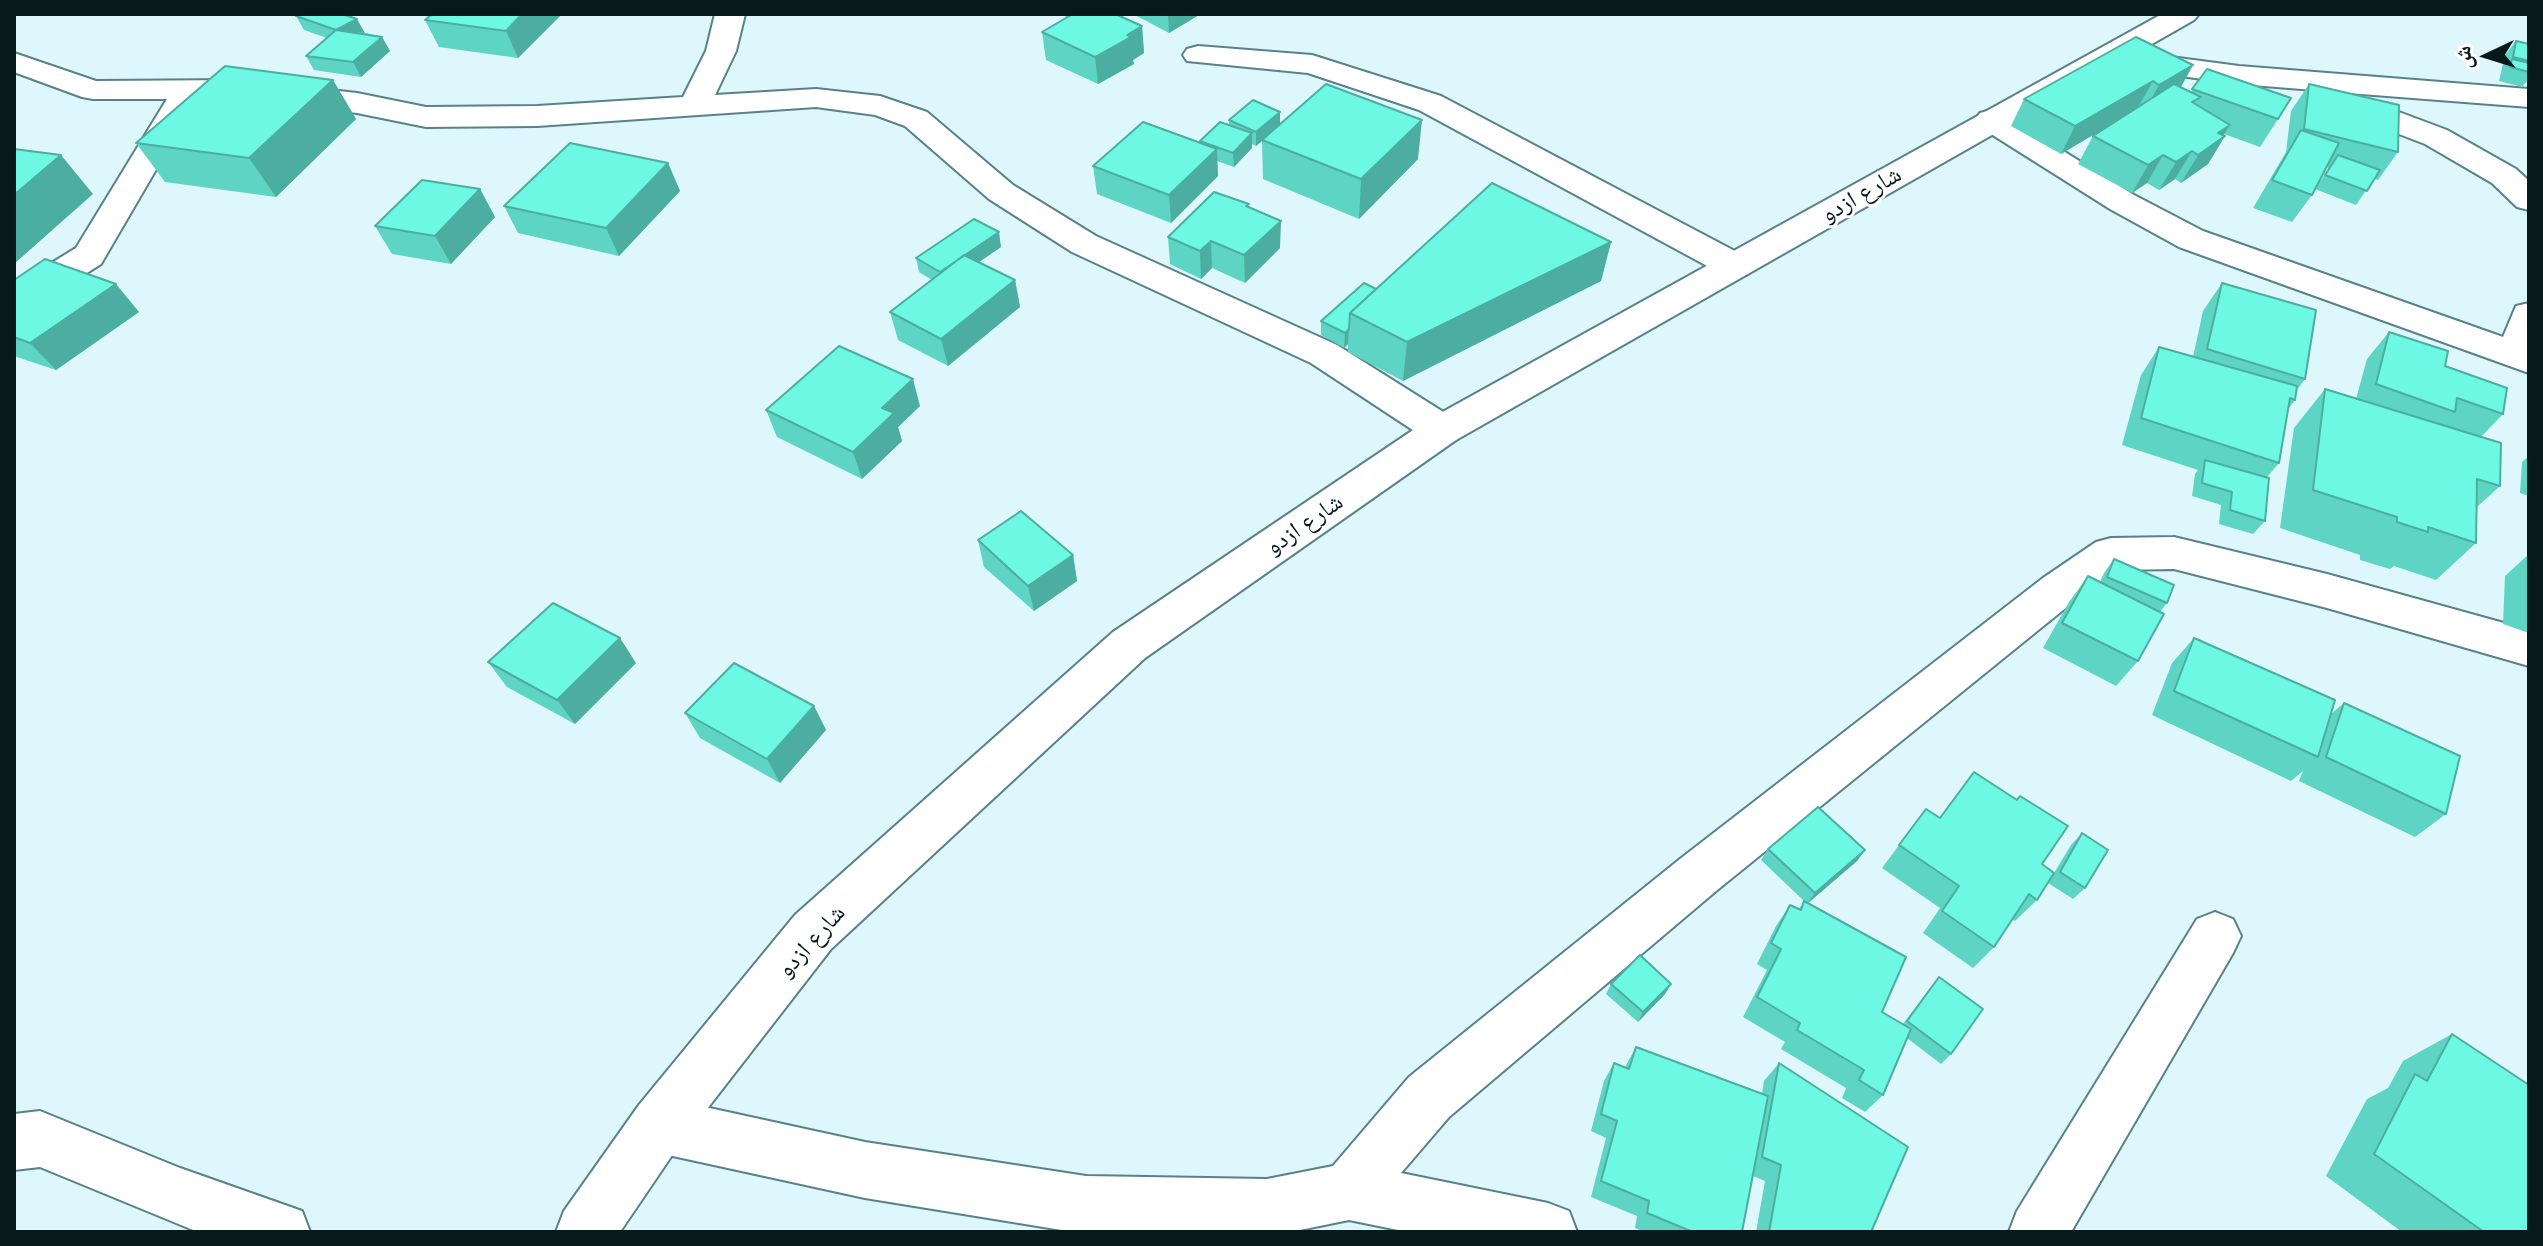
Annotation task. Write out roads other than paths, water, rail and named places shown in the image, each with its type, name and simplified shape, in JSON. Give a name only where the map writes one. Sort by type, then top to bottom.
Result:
[{"type":"street","points":[[693,108],[721,51],[730,14]]},
{"type":"street","name":"شارع ازدو","points":[[585,1232],[659,1125],[813,932],[1129,645],[1442,430],[2184,14]]},
{"type":"street","points":[[1198,55],[1312,64],[1430,103],[1735,266]]},
{"type":"street","points":[[2096,61],[2148,61],[2239,75],[2529,98]]},
{"type":"street","points":[[2148,61],[2334,98],[2436,137],[2504,176],[2529,200]]},
{"type":"street","points":[[14,62],[93,90],[255,91],[357,103],[426,117],[537,116],[816,98],[880,106],[916,119],[1001,192],[1084,244],[1324,354],[1442,430]]},
{"type":"street","points":[[14,302],[89,256],[187,90]]},
{"type":"street","points":[[1991,120],[2122,202],[2191,239],[2522,358],[2529,315]]},
{"type":"street","points":[[1349,1191],[1429,1097],[1698,875],[2058,590],[2111,554],[2174,553],[2327,591],[2529,648]]},
{"type":"street","points":[[2038,1232],[2215,936]]},
{"type":"street","points":[[659,1125],[865,1170],[1086,1205],[1267,1208],[1349,1191],[1548,1232]]},
{"type":"street","points":[[14,1142],[40,1139],[180,1197],[281,1232]]}]
